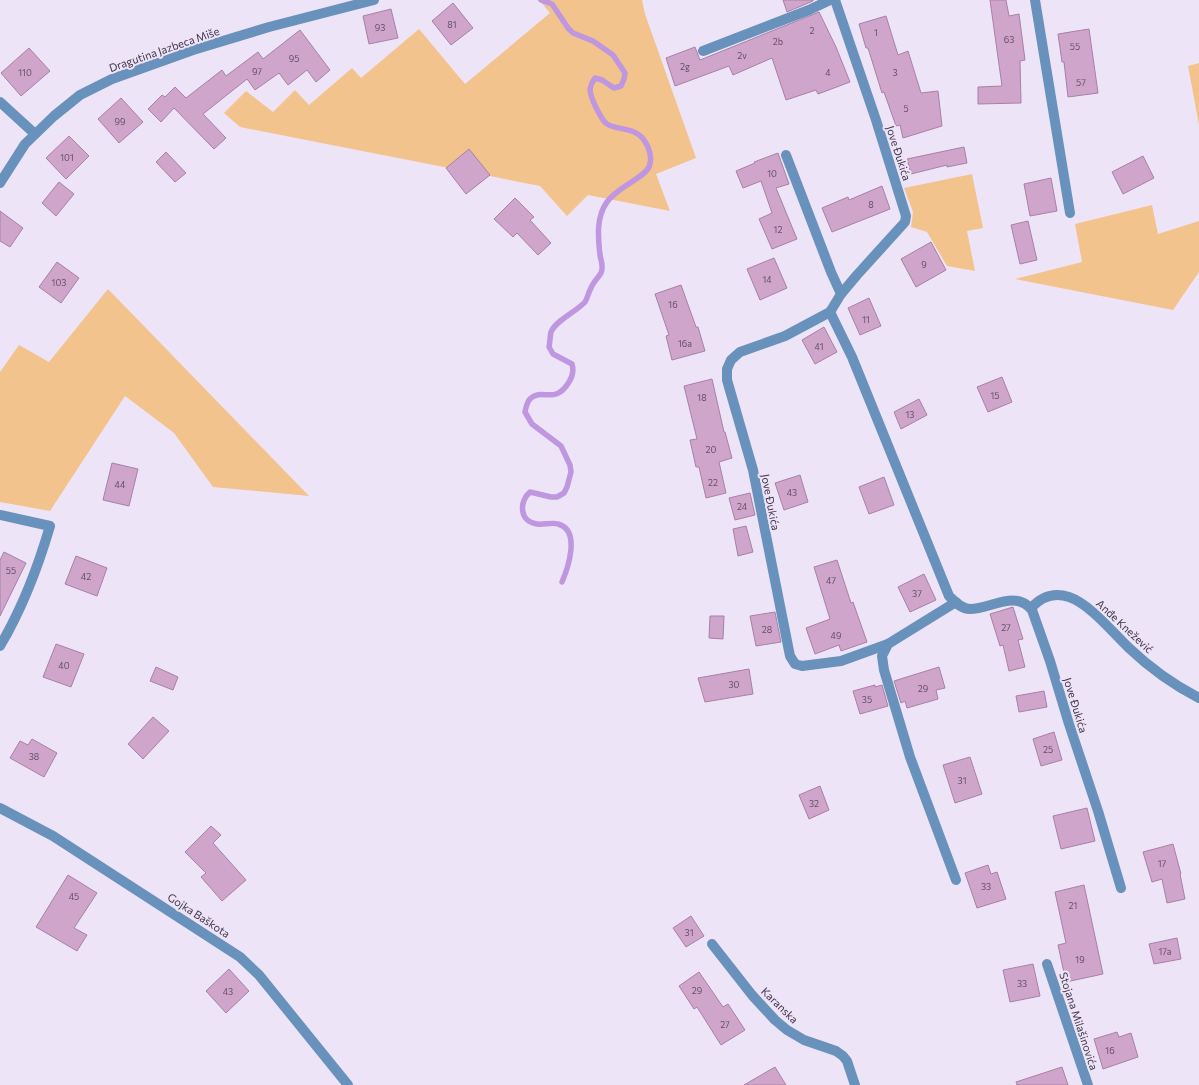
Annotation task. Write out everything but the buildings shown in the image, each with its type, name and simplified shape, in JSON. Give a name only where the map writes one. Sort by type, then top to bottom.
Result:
[{"type":"street","name":"Dragutina Jazbeca Miše","points":[[0,183],[25,144],[54,116],[80,95],[112,79],[193,50],[269,27],[374,0]]},
{"type":"street","points":[[703,50],[809,10],[830,0]]},
{"type":"street","name":"Jove Đukića","points":[[835,0],[876,120],[906,216],[906,222],[857,275],[841,294],[830,312],[785,336],[740,352],[730,360],[727,369],[727,380],[752,470],[790,656],[794,664],[802,666],[842,661],[888,644],[956,602]]},
{"type":"street","points":[[1035,0],[1070,213]]},
{"type":"street","points":[[0,102],[12,115],[35,134]]},
{"type":"street","points":[[786,154],[831,272],[841,294]]},
{"type":"street","points":[[830,312],[852,356],[949,596],[962,607],[969,610],[1012,600],[1021,601],[1027,604],[1030,608]]},
{"type":"street","points":[[0,515],[50,526],[41,557],[28,589],[0,646]]},
{"type":"street","name":"Anđe Knežević","points":[[1030,608],[1046,596],[1056,594],[1070,597],[1088,608],[1130,649],[1168,680],[1199,698]]},
{"type":"street","name":"Jove Đukića","points":[[1030,608],[1050,661],[1068,724],[1098,810],[1121,888]]},
{"type":"street","points":[[888,644],[882,656],[884,670],[910,757],[956,880]]},
{"type":"street","name":"Gojka Baškota","points":[[0,808],[59,840],[240,957],[259,975],[348,1085]]},
{"type":"street","name":"Karanska","points":[[712,944],[752,995],[775,1020],[787,1030],[804,1040],[843,1056],[847,1061],[855,1085]]},
{"type":"street","name":"Stojana Milašinovića","points":[[1047,964],[1088,1085]]},
{"type":"shaded area","points":[[539,0],[642,0],[645,14],[696,158],[656,174],[670,211],[588,195],[567,216],[540,186],[240,127],[224,113],[246,91],[273,112],[295,90],[309,105],[352,68],[361,78],[419,29],[465,84],[550,13]]},
{"type":"shaded area","points":[[1199,63],[1199,125],[1188,66]]},
{"type":"shaded area","points":[[972,174],[983,228],[967,231],[975,271],[947,266],[927,232],[911,227],[913,212],[904,188]]},
{"type":"shaded area","points":[[1152,205],[1158,234],[1199,221],[1199,272],[1173,310],[1015,279],[1082,262],[1075,224]]},
{"type":"shaded area","points":[[108,289],[309,496],[213,487],[174,433],[125,396],[50,511],[0,502],[0,372],[19,345],[49,362]]},
{"type":"waterway","points":[[541,0],[552,4],[573,33],[593,41],[613,55],[625,73],[621,86],[614,88],[602,80],[595,78],[592,83],[590,93],[599,113],[607,124],[638,134],[645,142],[650,152],[649,167],[646,171],[611,197],[603,208],[599,221],[598,234],[602,266],[601,273],[593,284],[585,302],[557,324],[551,332],[549,347],[553,354],[572,364],[573,371],[571,378],[564,389],[559,393],[554,395],[536,395],[531,398],[525,410],[532,424],[561,446],[570,465],[571,472],[564,493],[557,497],[551,497],[530,492],[526,496],[523,506],[524,515],[531,522],[537,524],[558,524],[565,528],[569,534],[571,550],[562,582]]}]
